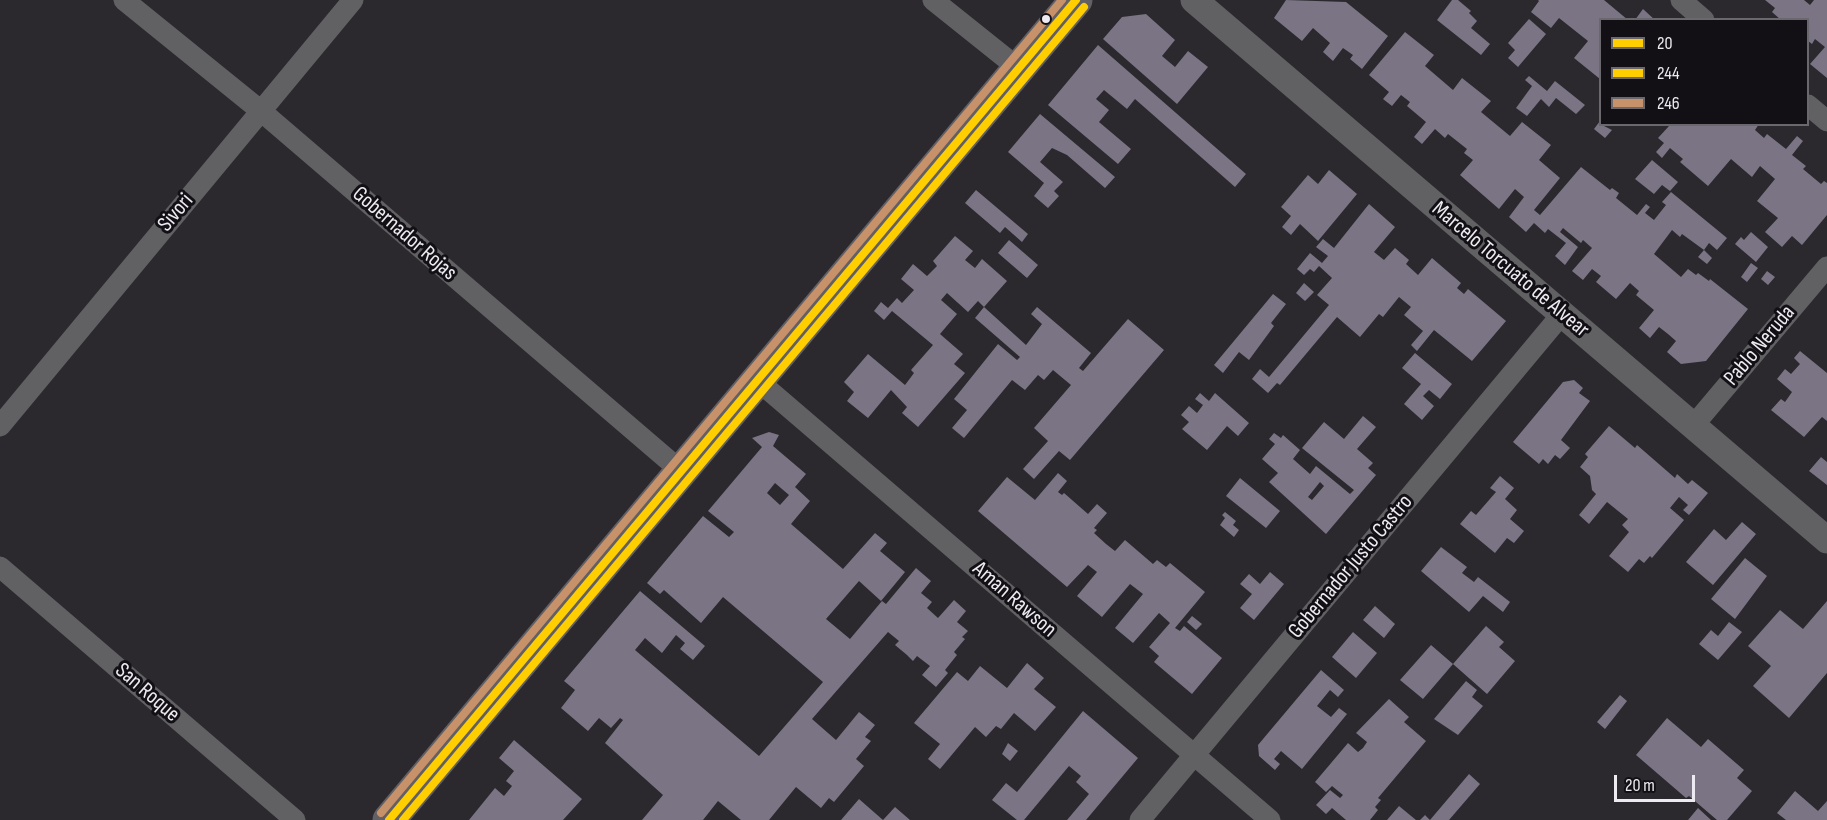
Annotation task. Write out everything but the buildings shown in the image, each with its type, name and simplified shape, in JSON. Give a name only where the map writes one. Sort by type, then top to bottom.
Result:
[{"type":"main road","points":[[392,819],[1076,0]]},
{"type":"street","name":"Gobernador Rojas","points":[[124,0],[261,111],[681,471]]},
{"type":"street","name":"Sivori","points":[[0,426],[352,0]]},
{"type":"street","points":[[933,0],[1018,69]]},
{"type":"street","name":"Marcelo Torcuato de Alvear","points":[[1194,0],[1827,540]]},
{"type":"street","points":[[1681,0],[1702,18]]},
{"type":"street","points":[[1809,106],[1827,121]]},
{"type":"street","name":"Pablo Neruda","points":[[1694,426],[1827,267]]},
{"type":"street","name":"Gobernador Justo Castro","points":[[1140,820],[1562,314]]},
{"type":"street","name":"Aman Rawson","points":[[757,381],[1270,820]]},
{"type":"street","name":"San Roque","points":[[0,567],[295,820]]},
{"type":"transit line","name":"246","points":[[381,813],[1062,0]]},
{"type":"transit line","name":"20","points":[[389,820],[1076,0]]},
{"type":"transit line","name":"244","points":[[403,820],[1084,7]]}]
